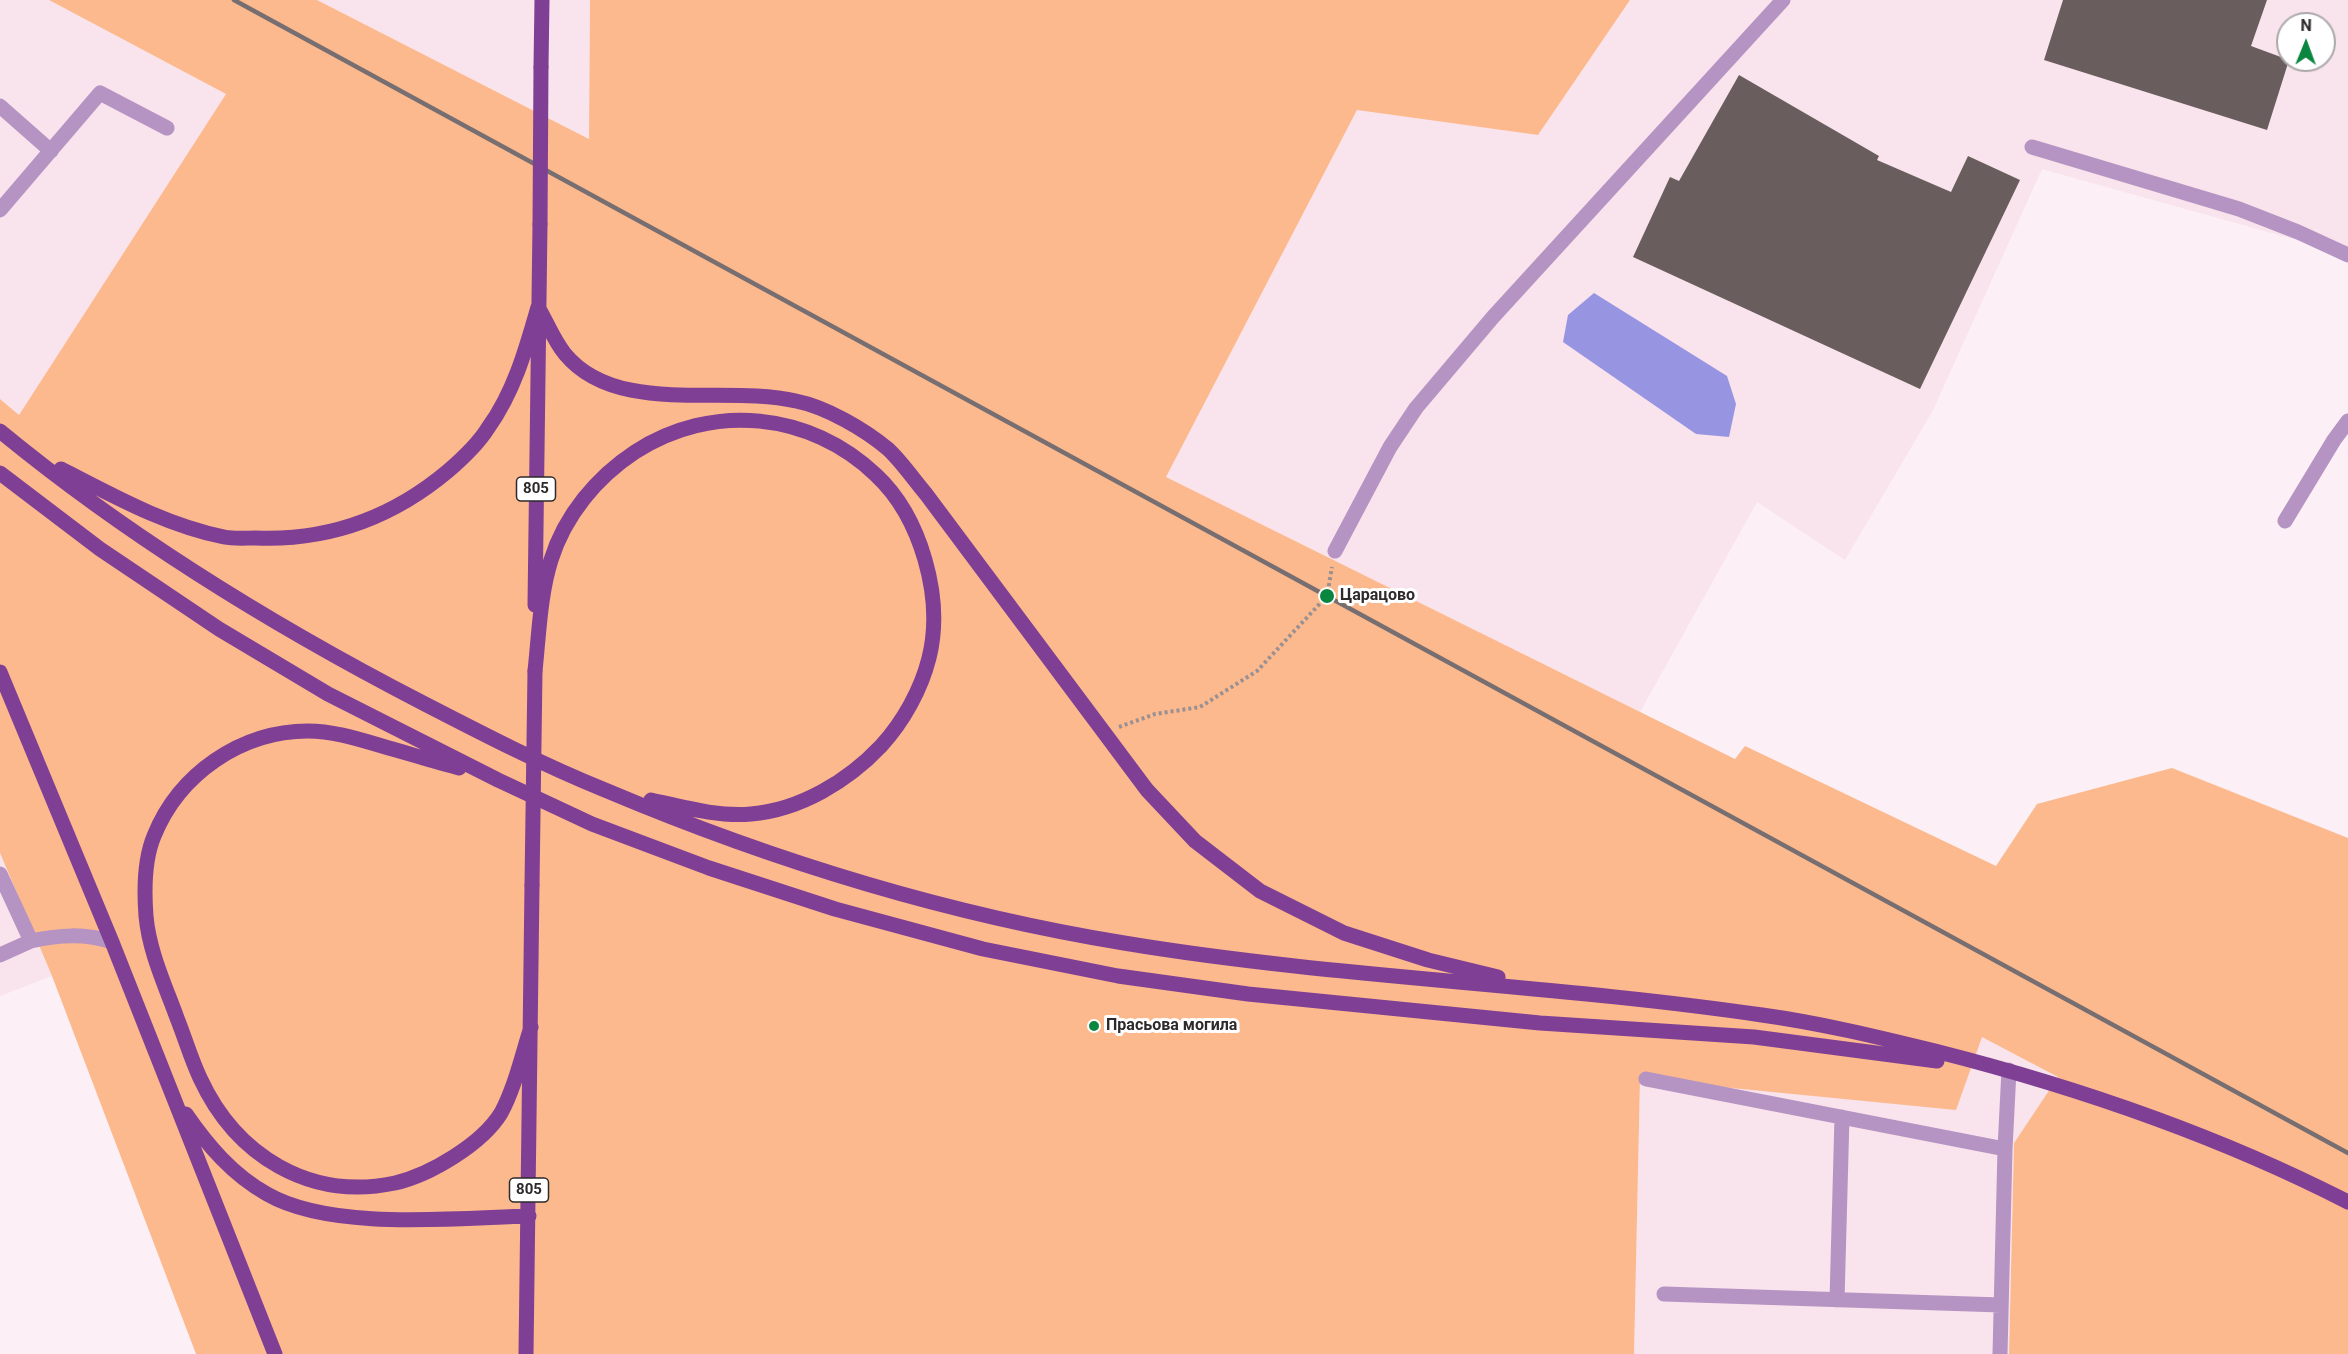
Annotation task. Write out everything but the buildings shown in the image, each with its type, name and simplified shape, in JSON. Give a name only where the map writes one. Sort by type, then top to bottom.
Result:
[{"type":"main road","name":"805","points":[[526,1354],[542,0]]},
{"type":"main road","points":[[20,448],[120,500],[174,524],[226,537],[274,539],[328,533],[382,516],[424,491],[458,462],[488,429],[510,390],[524,357],[538,307]]},
{"type":"main road","points":[[538,307],[565,354],[584,373],[614,387],[645,393],[758,394],[797,401],[841,418],[888,450],[926,494],[1147,790],[1195,841],[1260,891],[1344,933],[1428,960],[1542,989]]},
{"type":"main road","points":[[535,671],[542,604],[551,560],[567,522],[591,490],[620,462],[656,439],[694,424],[735,420],[771,422],[810,433],[845,451],[877,476],[900,504],[917,537],[930,576],[933,616],[930,657],[915,698],[892,734],[863,765],[824,790],[787,807],[750,814],[706,812],[602,789]]},
{"type":"main road","points":[[0,431],[122,524],[246,605],[344,663],[477,731],[602,789],[721,836],[832,873],[991,917],[1123,943],[1250,961],[1542,989],[1765,1015],[1868,1035],[2009,1070],[2115,1104],[2269,1165],[2348,1202]]},
{"type":"main road","points":[[0,473],[100,549],[219,629],[328,694],[498,780],[592,824],[709,868],[835,909],[983,949],[1118,976],[1248,994],[1540,1023],[1754,1037],[2009,1070]]},
{"type":"main road","points":[[0,672],[112,942],[275,1354]]},
{"type":"main road","points":[[498,780],[345,735],[309,730],[270,735],[236,746],[197,773],[171,803],[153,837],[145,877],[146,918],[155,960],[200,1078],[216,1107],[237,1133],[264,1158],[296,1176],[334,1187],[374,1187],[409,1180],[447,1162],[476,1140],[500,1114],[514,1081],[531,1027]]},
{"type":"main road","points":[[170,1092],[206,1143],[232,1170],[267,1195],[304,1209],[346,1217],[390,1219],[529,1216]]},
{"type":"street","points":[[1335,551],[1390,447],[1416,408],[1493,317],[1782,0]]},
{"type":"street","points":[[0,210],[100,93],[167,128]]},
{"type":"street","points":[[0,106],[51,151]]},
{"type":"street","points":[[2032,147],[2239,209],[2348,255]]},
{"type":"street","points":[[2285,521],[2348,421]]},
{"type":"street","points":[[0,874],[31,941]]},
{"type":"street","points":[[0,955],[31,941],[57,936],[95,936],[112,942]]},
{"type":"street","points":[[2000,1354],[2009,1070]]},
{"type":"street","points":[[1646,1079],[2005,1149]]},
{"type":"street","points":[[1837,1300],[1842,1117]]},
{"type":"street","points":[[1664,1294],[2001,1305]]},
{"type":"path","points":[[1104,733],[1155,714],[1200,707],[1257,671],[1327,596],[1335,551]]},
{"type":"shaded area","points":[[0,0],[49,0],[226,94],[19,415],[0,399]]},
{"type":"shaded area","points":[[49,0],[317,0],[589,139],[590,0],[1630,0],[1538,135],[1357,110],[1166,477],[1735,759],[1745,746],[1996,866],[2037,804],[2172,768],[2348,838],[2348,1354],[2009,1354],[2014,1143],[2058,1077],[1982,1037],[1956,1110],[1640,1079],[1634,1354],[196,1354],[52,976],[0,853],[0,399],[19,415],[226,94]]},
{"type":"shaded area","points":[[317,0],[590,0],[589,139]]},
{"type":"shaded area","points":[[1630,0],[2348,0],[2348,261],[2311,244],[2042,169],[1933,410],[1845,560],[1757,502],[1640,712],[1166,477],[1357,110],[1538,135]]},
{"type":"shaded area","points":[[1594,293],[1727,376],[1736,404],[1729,437],[1696,434],[1563,342],[1568,315]]},
{"type":"shaded area","points":[[0,853],[52,976],[0,996]]},
{"type":"shaded area","points":[[1982,1036],[2058,1077],[2014,1143],[2009,1354],[1634,1354],[1640,1079]]},
{"type":"railway","points":[[234,0],[2348,1153]]},
{"type":"place","name":"Царацово","points":[[1327,596]]},
{"type":"place","name":"Прасьова могила","points":[[1094,1026]]}]
